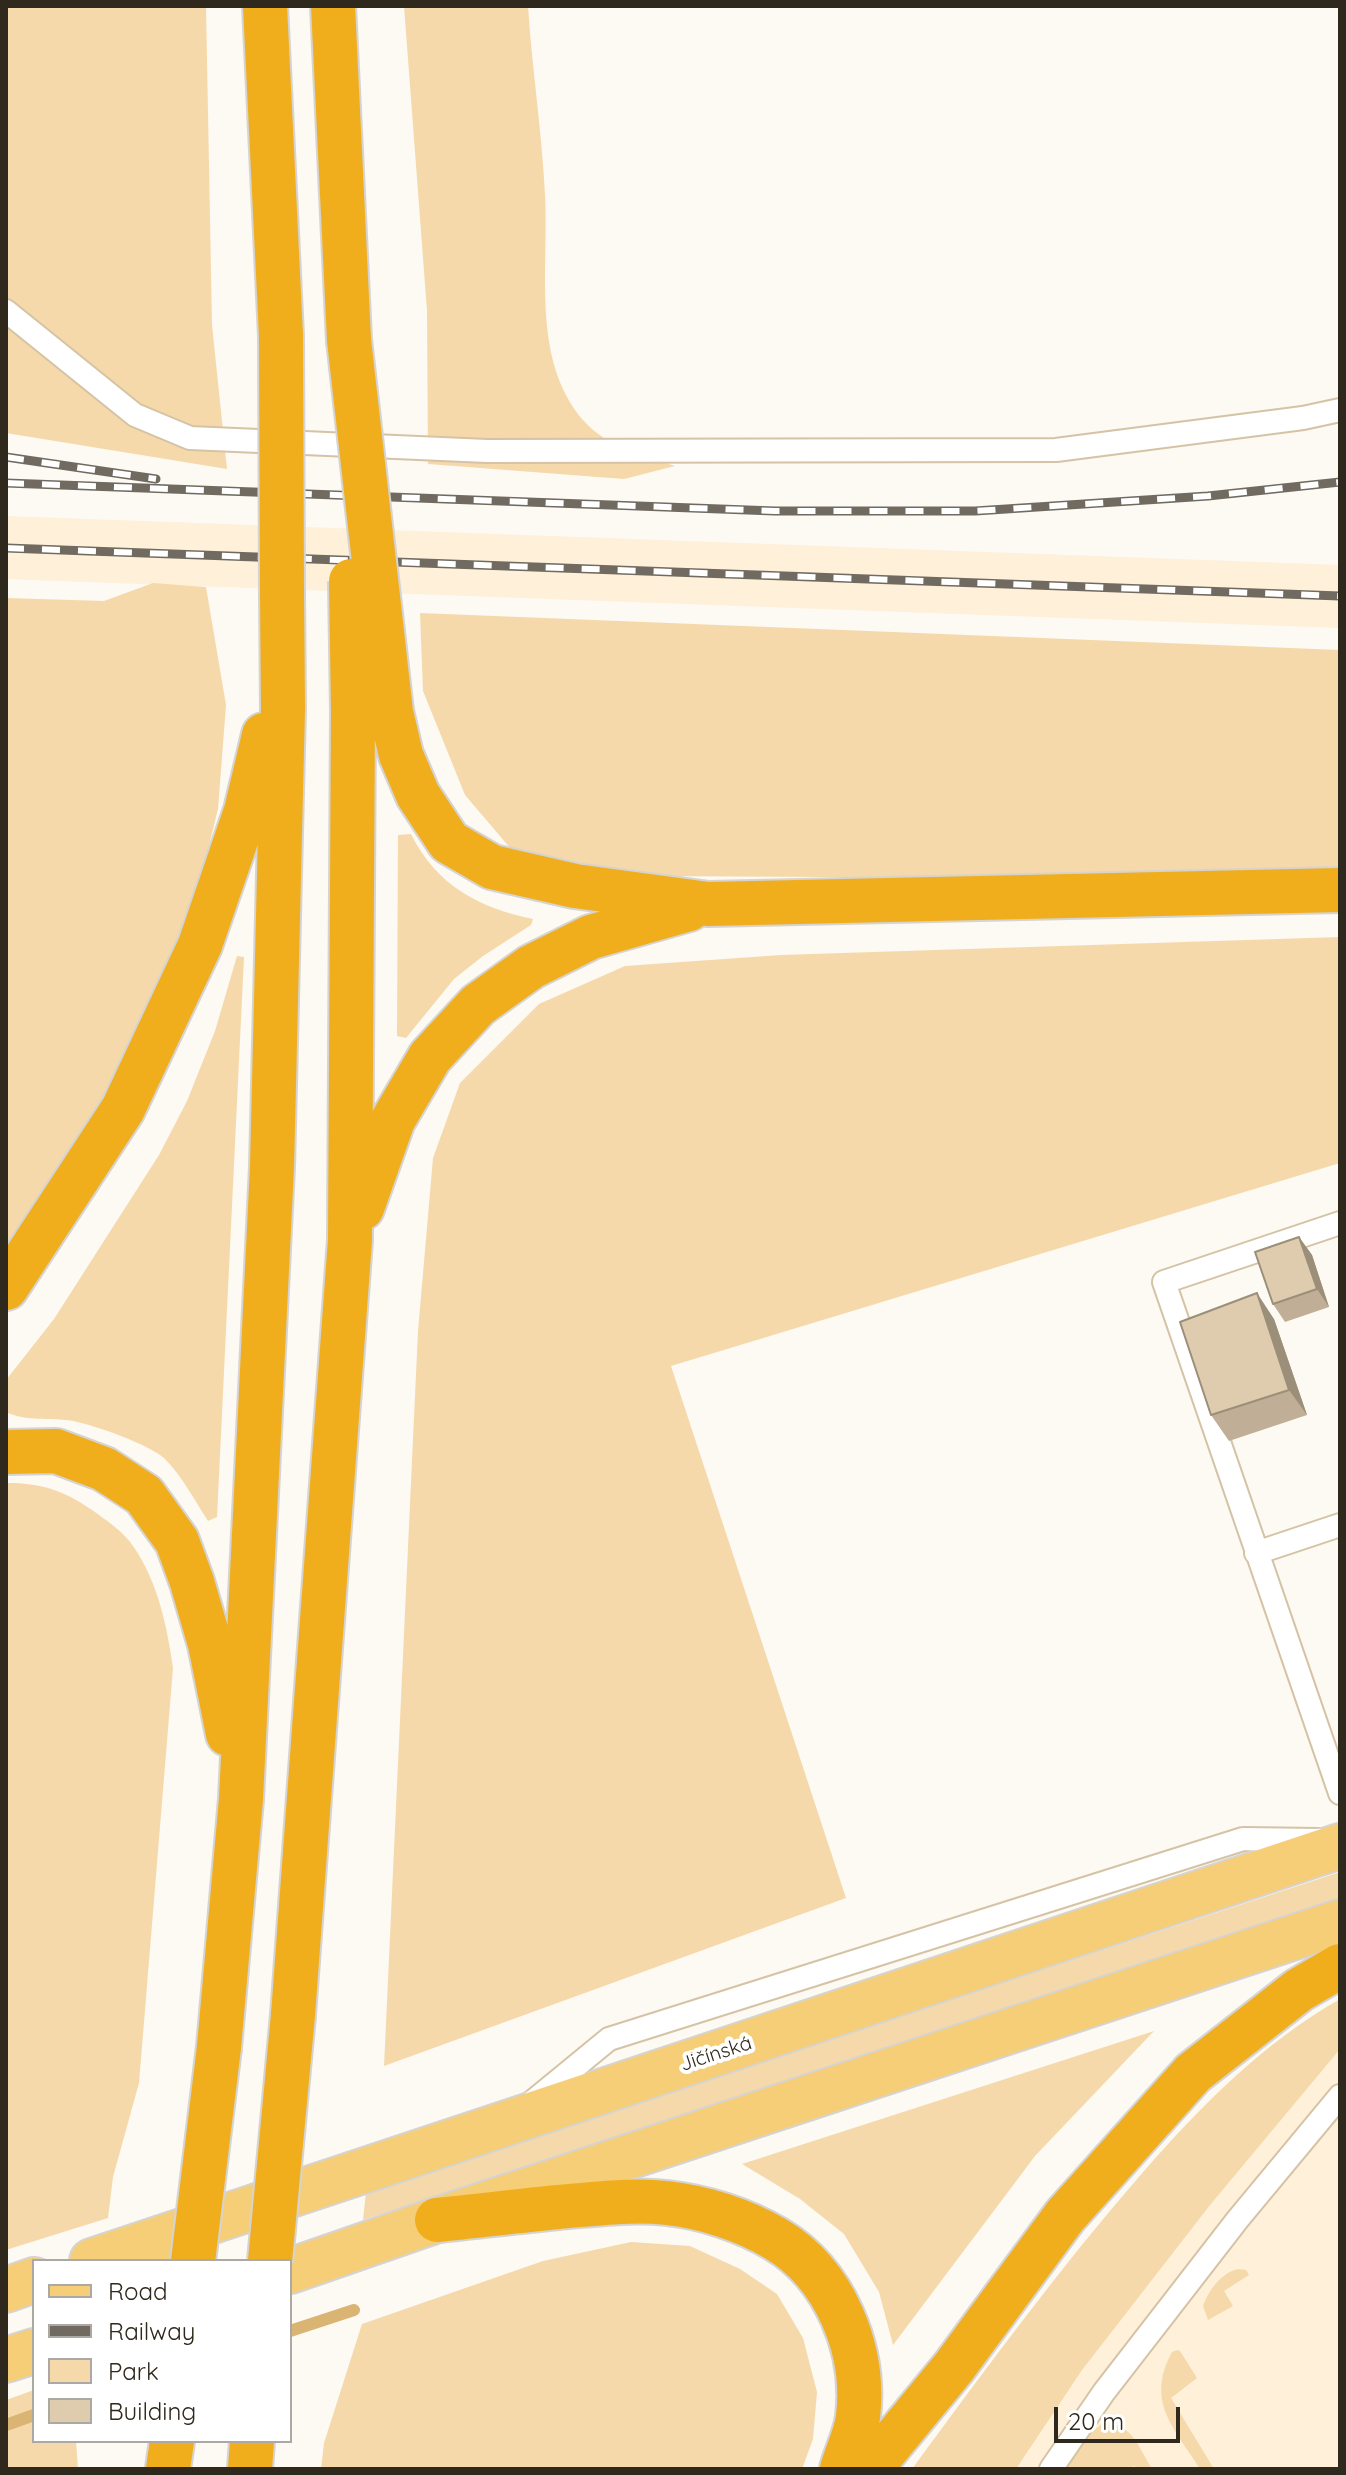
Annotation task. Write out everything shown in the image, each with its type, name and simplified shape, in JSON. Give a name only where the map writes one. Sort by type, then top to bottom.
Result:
[{"type":"highway","points":[[193,2259],[219,2047],[241,1799],[272,1167],[276,708],[282,594],[281,336],[265,6]]},
{"type":"highway","points":[[270,2259],[293,2015],[350,1240],[372,712],[349,340],[333,6]]},
{"type":"highway","points":[[6,1288],[123,1109],[200,945],[246,811],[276,708]]},
{"type":"highway","points":[[372,712],[401,755],[418,795],[449,842],[492,867],[575,886],[708,904],[1340,890]]},
{"type":"highway","points":[[350,1240],[393,1120],[430,1057],[478,1005],[531,967],[591,937],[708,904]]},
{"type":"highway","points":[[6,1452],[56,1451],[104,1469],[144,1495],[177,1541],[210,1644],[241,1799]]},
{"type":"highway","points":[[870,2469],[954,2367],[1065,2216],[1193,2073],[1299,1990],[1340,1966]]},
{"type":"highway","points":[[437,2220],[607,2203],[666,2203],[711,2212],[777,2239],[804,2261],[822,2282],[847,2325],[855,2349],[859,2383],[858,2419],[842,2469]]},
{"type":"highway","points":[[168,2469],[172,2443]]},
{"type":"highway","points":[[250,2469],[252,2443]]},
{"type":"main road","name":"Jičínská","points":[[98,2259],[1340,1843]]},
{"type":"main road","points":[[292,2270],[1340,1922]]},
{"type":"main road","points":[[6,2290],[32,2281]]},
{"type":"main road","points":[[6,2360],[32,2352]]},
{"type":"lane","points":[[6,311],[135,415],[190,438],[487,451],[1056,450],[1303,418],[1340,410]]},
{"type":"lane","points":[[1340,1223],[1164,1282],[1340,1793]]},
{"type":"lane","points":[[1256,1553],[1340,1525]]},
{"type":"lane","points":[[1051,2469],[1084,2418],[1238,2219],[1340,2096]]},
{"type":"shaded area","points":[[6,516],[1340,565],[1340,628],[6,579]]},
{"type":"shaded area","points":[[1340,2027],[1340,2469],[962,2469]]},
{"type":"green space","points":[[6,6],[206,6],[212,325],[227,469],[6,433]]},
{"type":"green space","points":[[404,6],[528,6],[545,195],[546,312],[556,370],[567,396],[592,429],[626,449],[675,466],[624,479],[428,464],[427,311]]},
{"type":"green space","points":[[153,583],[206,587],[226,705],[218,809],[199,886],[168,972],[124,1070],[6,1255],[6,598],[104,601]]},
{"type":"green space","points":[[420,613],[1340,650],[1340,880],[648,876],[511,849],[465,795],[423,691]]},
{"type":"green space","points":[[411,834],[433,867],[461,892],[495,908],[533,919],[531,925],[454,979],[406,1038],[397,1036],[398,835]]},
{"type":"green space","points":[[1340,937],[1340,1163],[671,1366],[846,1898],[384,2066],[418,1331],[433,1158],[460,1083],[539,1004],[625,966],[781,955]]},
{"type":"green space","points":[[237,956],[244,957],[217,1517],[208,1521],[177,1473],[158,1454],[122,1436],[82,1423],[22,1417],[6,1412],[6,1380],[54,1319],[159,1155],[187,1101],[215,1031]]},
{"type":"green space","points":[[6,1483],[41,1486],[71,1497],[125,1536],[142,1560],[155,1589],[173,1668],[139,2083],[113,2177],[108,2218],[6,2250]]},
{"type":"green space","points":[[1340,1872],[1340,1900],[363,2220],[366,2192]]},
{"type":"green space","points":[[1340,1999],[1340,2049],[1210,2205],[1082,2370],[1016,2469],[912,2469],[1054,2280],[1166,2146],[1211,2099],[1259,2056]]},
{"type":"green space","points":[[1154,2031],[1035,2156],[893,2345],[879,2292],[844,2234],[800,2199],[742,2164]]},
{"type":"green space","points":[[631,2242],[690,2246],[740,2269],[777,2294],[803,2338],[817,2392],[813,2439],[802,2469],[321,2469],[324,2443],[362,2324],[543,2261]]},
{"type":"green space","points":[[1238,2269],[1246,2270],[1249,2275],[1224,2291],[1233,2306],[1208,2320],[1203,2306],[1209,2294],[1221,2278]]},
{"type":"green space","points":[[1177,2350],[1197,2378],[1171,2398],[1214,2469],[1200,2469],[1166,2414],[1161,2385],[1172,2352]]},
{"type":"green space","points":[[32,2391],[32,2443],[76,2443],[78,2469],[6,2469],[6,2400]]},
{"type":"green space","points":[[1103,2423],[1113,2424],[1128,2432],[1152,2469],[1137,2469],[1134,2466],[1128,2469],[1064,2469],[1085,2437]]},
{"type":"building","points":[[1299,1237],[1317,1289],[1273,1304],[1255,1252]]},
{"type":"building","points":[[1257,1293],[1289,1390],[1211,1415],[1180,1322]]},
{"type":"waterway","points":[[292,2330],[354,2310]]},
{"type":"waterway","points":[[6,2425],[32,2416]]},
{"type":"railway","points":[[6,457],[156,479]]},
{"type":"railway","points":[[6,483],[775,511],[975,511],[1208,496],[1340,482]]},
{"type":"railway","points":[[6,548],[1340,596]]}]
